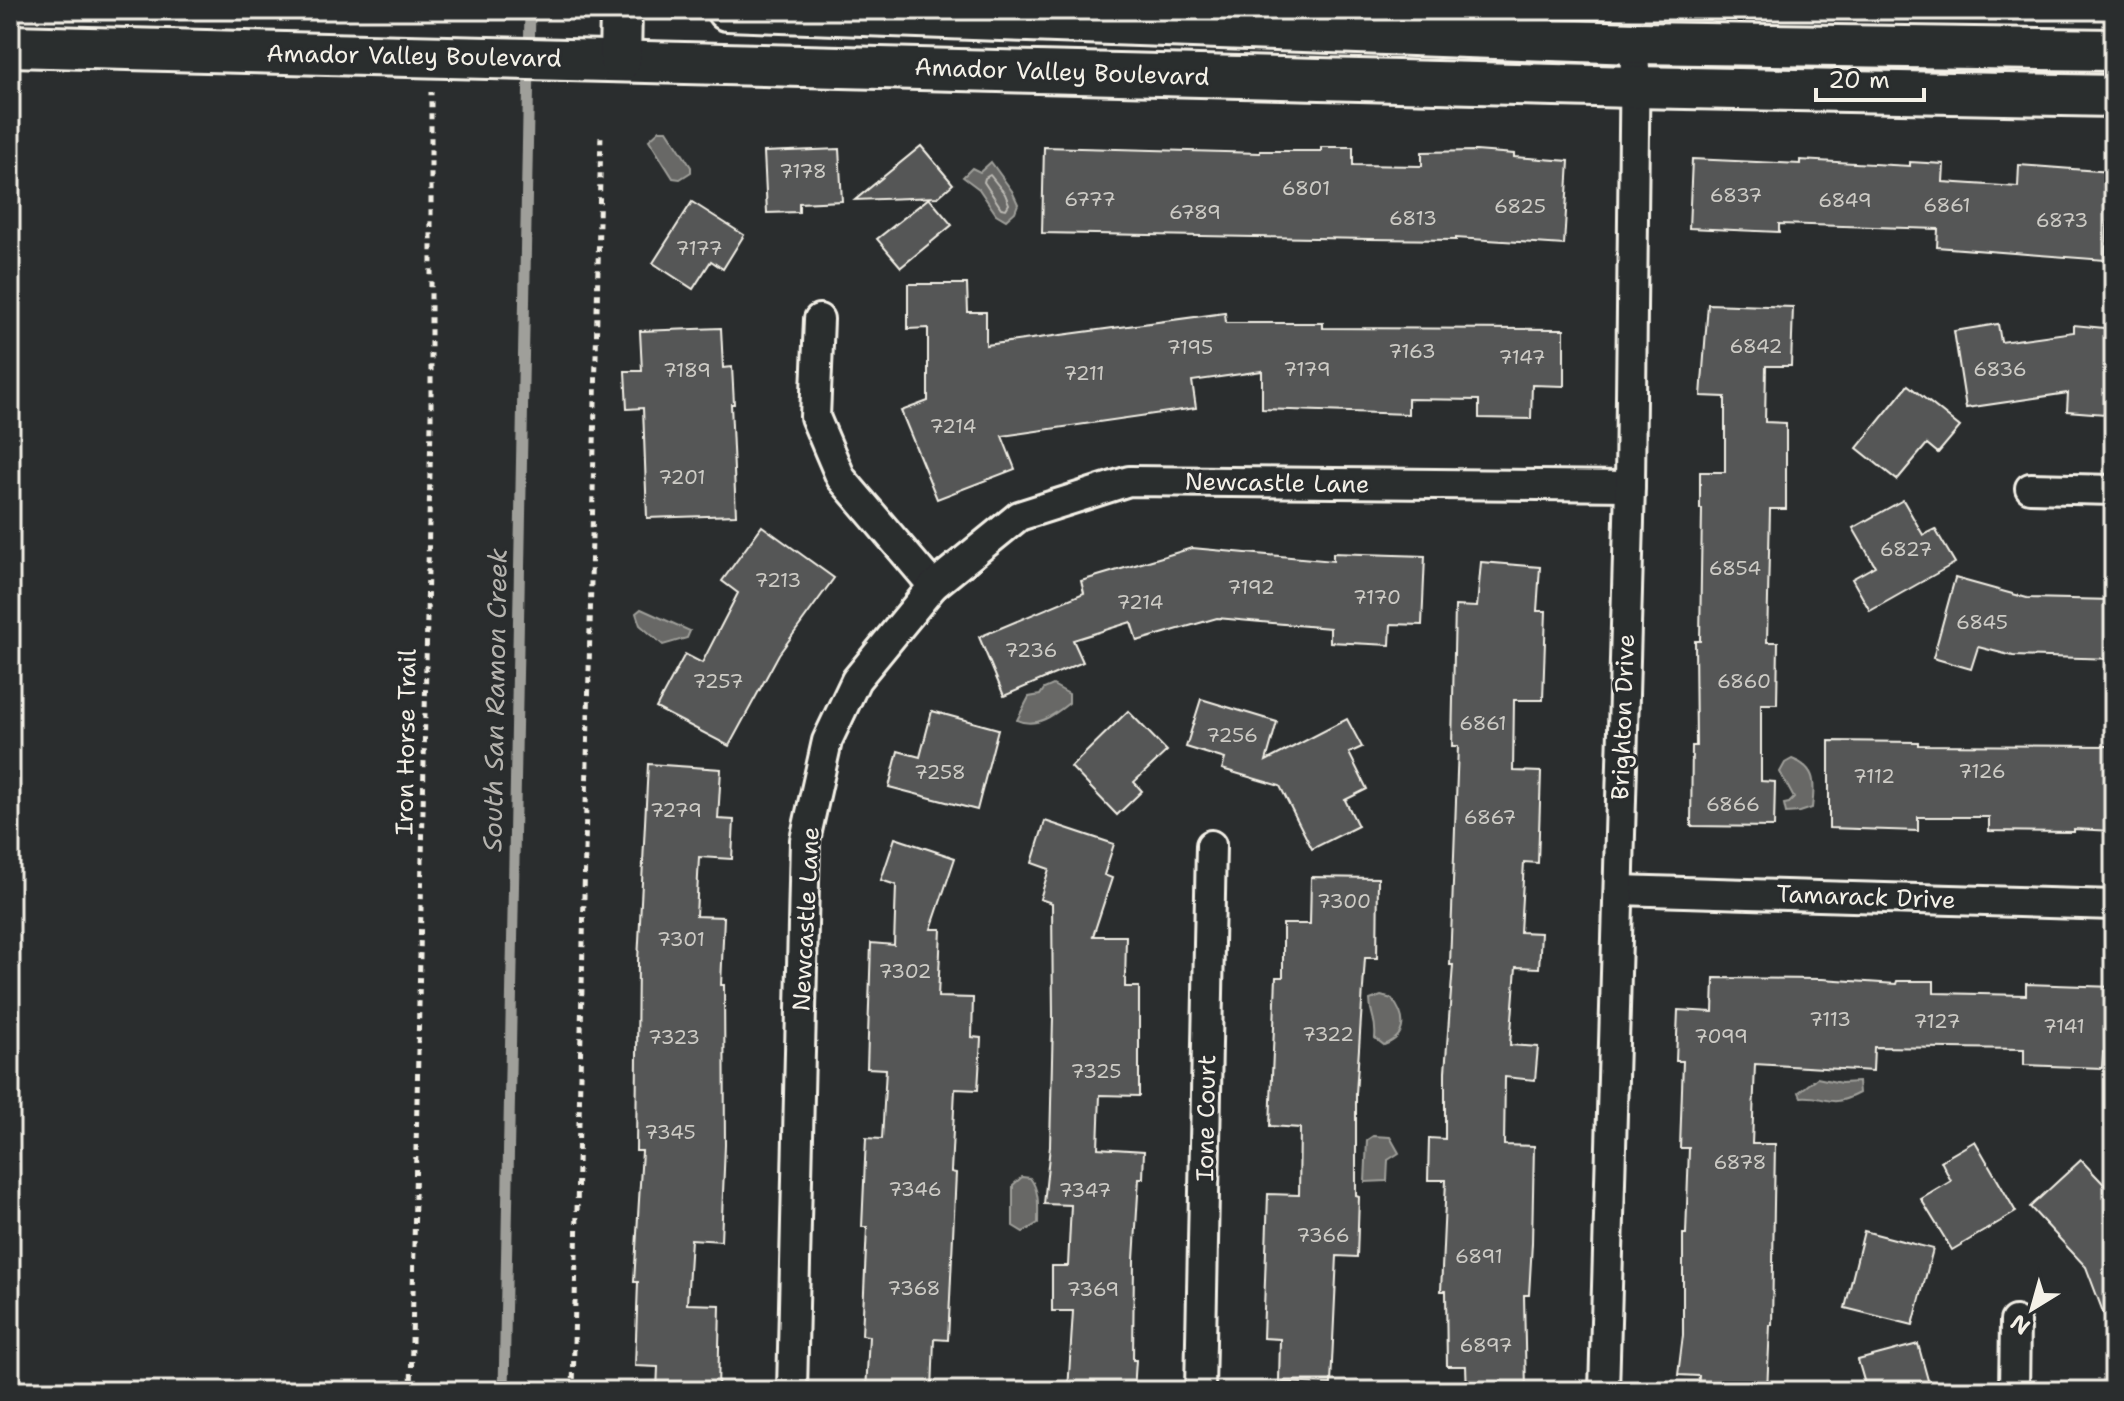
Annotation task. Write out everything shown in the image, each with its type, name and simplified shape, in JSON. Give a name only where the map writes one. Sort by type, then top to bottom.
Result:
[{"type":"street","points":[[620,60],[621,10]]},
{"type":"street","name":"Amador Valley Boulevard","points":[[727,10],[1635,43],[2114,50]]},
{"type":"street","name":"Brighton Drive","points":[[1604,1391],[1630,486],[1635,43]]},
{"type":"street","name":"Amador Valley Boulevard","points":[[16,46],[1634,87],[2114,96]]},
{"type":"street","points":[[1634,87],[1662,66],[1689,62],[1873,67],[1888,59],[1892,47]]},
{"type":"street","points":[[819,319],[815,417],[835,466],[841,478],[933,586]]},
{"type":"street","name":"Newcastle Lane","points":[[792,1391],[805,840],[827,741],[856,680],[933,586],[1019,516],[1129,481],[1630,486]]},
{"type":"street","points":[[2030,488],[2114,490]]},
{"type":"street","name":"Ione Court","points":[[1200,1391],[1211,845]]},
{"type":"street","name":"Tamarack Drive","points":[[1619,890],[2114,905]]},
{"type":"street","points":[[2014,1391],[2015,1321]]},
{"type":"path","name":"Iron Horse Trail","points":[[411,1391],[431,423],[431,93]]},
{"type":"path","points":[[573,1391],[601,132]]},
{"type":"water","points":[[660,130],[667,130],[691,167],[691,172],[680,179],[673,178],[649,140]]},
{"type":"water","points":[[991,162],[1018,204],[1006,220],[996,214],[979,189],[963,177],[972,168],[980,172]]},
{"type":"water","points":[[641,609],[690,631],[687,638],[663,645],[640,625],[636,613]]},
{"type":"water","points":[[1053,685],[1069,694],[1069,703],[1038,722],[1017,720],[1029,697],[1040,695]]},
{"type":"water","points":[[1792,759],[1810,772],[1814,785],[1813,800],[1812,808],[1786,813],[1784,804],[1794,798],[1780,772],[1785,763]]},
{"type":"water","points":[[1381,996],[1392,999],[1402,1019],[1397,1037],[1384,1045],[1375,1038],[1370,1005],[1370,1000]]},
{"type":"water","points":[[1817,1078],[1841,1083],[1858,1082],[1859,1093],[1840,1101],[1801,1097],[1799,1092]]},
{"type":"water","points":[[1373,1136],[1390,1137],[1399,1153],[1388,1160],[1387,1181],[1365,1182],[1367,1140]]},
{"type":"water","points":[[1022,1177],[1030,1178],[1033,1183],[1038,1205],[1038,1223],[1023,1232],[1013,1226],[1013,1185]]},
{"type":"building","points":[[921,146],[953,184],[938,197],[855,200]]},
{"type":"building","points":[[1044,147],[1260,153],[1353,147],[1353,165],[1422,166],[1422,152],[1476,151],[1569,161],[1564,245],[1456,238],[1042,233]]},
{"type":"building","points":[[839,149],[842,201],[799,203],[799,212],[767,213],[764,152]]},
{"type":"building","points":[[1692,159],[1800,164],[1800,160],[1910,166],[1910,162],[1944,164],[1943,182],[2018,187],[2019,165],[2111,172],[2105,260],[1937,247],[1938,229],[1779,224],[1779,232],[1689,228]]},
{"type":"building","points":[[929,198],[952,225],[901,267],[877,239]]},
{"type":"building","points":[[692,202],[744,235],[723,269],[711,261],[693,289],[653,263]]},
{"type":"building","points":[[908,284],[967,284],[968,312],[986,312],[986,345],[1225,313],[1226,323],[1323,323],[1323,328],[1564,329],[1564,386],[1532,385],[1531,419],[1479,418],[1479,400],[1408,399],[1408,414],[1262,409],[1262,371],[1192,381],[1196,408],[1002,436],[1015,469],[937,499],[901,411],[928,401],[928,328],[908,329]]},
{"type":"building","points":[[1708,304],[1793,307],[1791,366],[1766,366],[1765,422],[1786,423],[1786,509],[1770,509],[1767,642],[1778,642],[1777,704],[1761,704],[1761,781],[1775,782],[1774,827],[1691,826],[1692,746],[1696,746],[1695,641],[1700,641],[1700,472],[1725,472],[1725,397],[1701,396]]},
{"type":"building","points":[[1998,324],[2001,342],[2074,332],[2074,325],[2114,329],[2114,387],[2107,386],[2105,414],[2067,411],[2068,393],[1966,408],[1954,331]]},
{"type":"building","points":[[721,328],[723,368],[732,367],[736,515],[647,518],[643,408],[627,409],[625,371],[642,371],[640,331]]},
{"type":"building","points":[[1908,385],[1960,427],[1938,453],[1927,444],[1897,480],[1857,448]]},
{"type":"building","points":[[1903,500],[1923,535],[1935,529],[1955,563],[1870,611],[1852,579],[1875,566],[1853,528]]},
{"type":"building","points":[[762,526],[834,578],[779,654],[729,746],[656,708],[685,654],[702,663],[738,593],[722,581]]},
{"type":"building","points":[[1192,548],[1333,561],[1333,553],[1425,556],[1422,625],[1391,624],[1390,645],[1330,642],[1330,628],[1217,618],[1137,641],[1131,622],[1073,640],[1083,662],[1004,696],[979,637],[1084,593],[1081,581]]},
{"type":"building","points":[[1481,562],[1540,567],[1537,611],[1546,611],[1543,700],[1514,700],[1513,771],[1541,772],[1538,863],[1524,862],[1520,932],[1541,933],[1539,968],[1516,967],[1510,1045],[1538,1047],[1535,1080],[1505,1077],[1504,1145],[1534,1146],[1529,1295],[1524,1295],[1526,1391],[1467,1391],[1466,1366],[1447,1366],[1446,1291],[1441,1291],[1446,1180],[1428,1180],[1429,1138],[1445,1139],[1458,746],[1452,746],[1455,606],[1477,607]]},
{"type":"building","points":[[1955,578],[2027,598],[2114,600],[2114,659],[2013,656],[1978,647],[1971,669],[1933,658]]},
{"type":"building","points":[[1201,699],[1277,722],[1266,761],[1347,719],[1362,747],[1349,753],[1367,789],[1345,800],[1358,826],[1312,849],[1280,786],[1222,769],[1225,759],[1186,747]]},
{"type":"building","points":[[932,711],[998,729],[977,810],[889,787],[898,751],[920,757]]},
{"type":"building","points":[[1128,711],[1167,751],[1134,782],[1142,791],[1117,815],[1071,767]]},
{"type":"building","points":[[1829,741],[1918,742],[1918,745],[2114,746],[2114,831],[1989,831],[1989,817],[1918,817],[1918,831],[1829,828]]},
{"type":"building","points":[[648,764],[721,769],[718,819],[734,820],[732,859],[699,857],[696,916],[724,917],[721,985],[724,985],[725,1145],[721,1241],[691,1239],[687,1304],[720,1305],[718,1391],[657,1391],[658,1367],[635,1366],[638,1282],[634,1282],[642,1151],[636,1151],[638,961]]},
{"type":"building","points":[[1045,821],[1114,844],[1104,875],[1112,878],[1093,936],[1126,936],[1125,987],[1139,987],[1139,1096],[1100,1095],[1098,1148],[1144,1151],[1143,1178],[1139,1178],[1134,1260],[1134,1391],[1068,1391],[1073,1311],[1052,1311],[1052,1266],[1068,1266],[1071,1205],[1044,1204],[1050,1146],[1052,903],[1040,899],[1049,869],[1032,863]]},
{"type":"building","points":[[895,838],[955,858],[931,929],[941,929],[938,997],[973,998],[972,1037],[981,1038],[978,1090],[955,1089],[951,1172],[956,1173],[948,1340],[934,1339],[932,1391],[866,1391],[869,1336],[862,1335],[867,1227],[862,1227],[866,1138],[882,1139],[886,1069],[867,1068],[871,943],[894,945],[896,885],[881,880]]},
{"type":"building","points":[[1311,877],[1378,878],[1377,958],[1365,958],[1356,1094],[1357,1257],[1337,1256],[1331,1384],[1279,1382],[1280,1339],[1263,1338],[1268,1194],[1299,1195],[1300,1128],[1270,1126],[1276,977],[1283,977],[1283,924],[1310,924]]},
{"type":"building","points":[[1714,978],[1822,979],[1896,984],[1897,981],[1934,981],[1934,993],[2026,995],[2026,984],[2114,987],[2114,1053],[2103,1052],[2102,1068],[2024,1065],[2024,1049],[1874,1047],[1873,1071],[1755,1064],[1752,1144],[1775,1144],[1772,1325],[1767,1391],[1698,1391],[1699,1376],[1678,1375],[1683,1335],[1683,1234],[1686,1234],[1689,1148],[1680,1148],[1683,1061],[1676,1061],[1678,1010],[1713,1012]]},
{"type":"building","points":[[1975,1141],[2016,1212],[1952,1250],[1921,1199],[1951,1181],[1941,1161]]},
{"type":"building","points":[[2081,1160],[2114,1195],[2114,1332],[2111,1333],[2086,1267],[2030,1207]]},
{"type":"building","points":[[1864,1231],[1933,1249],[1913,1325],[1845,1308]]},
{"type":"building","points":[[1918,1344],[1931,1391],[1867,1391],[1858,1360]]},
{"type":"waterway","name":"South San Ramon Creek","points":[[504,1391],[530,10]]}]
